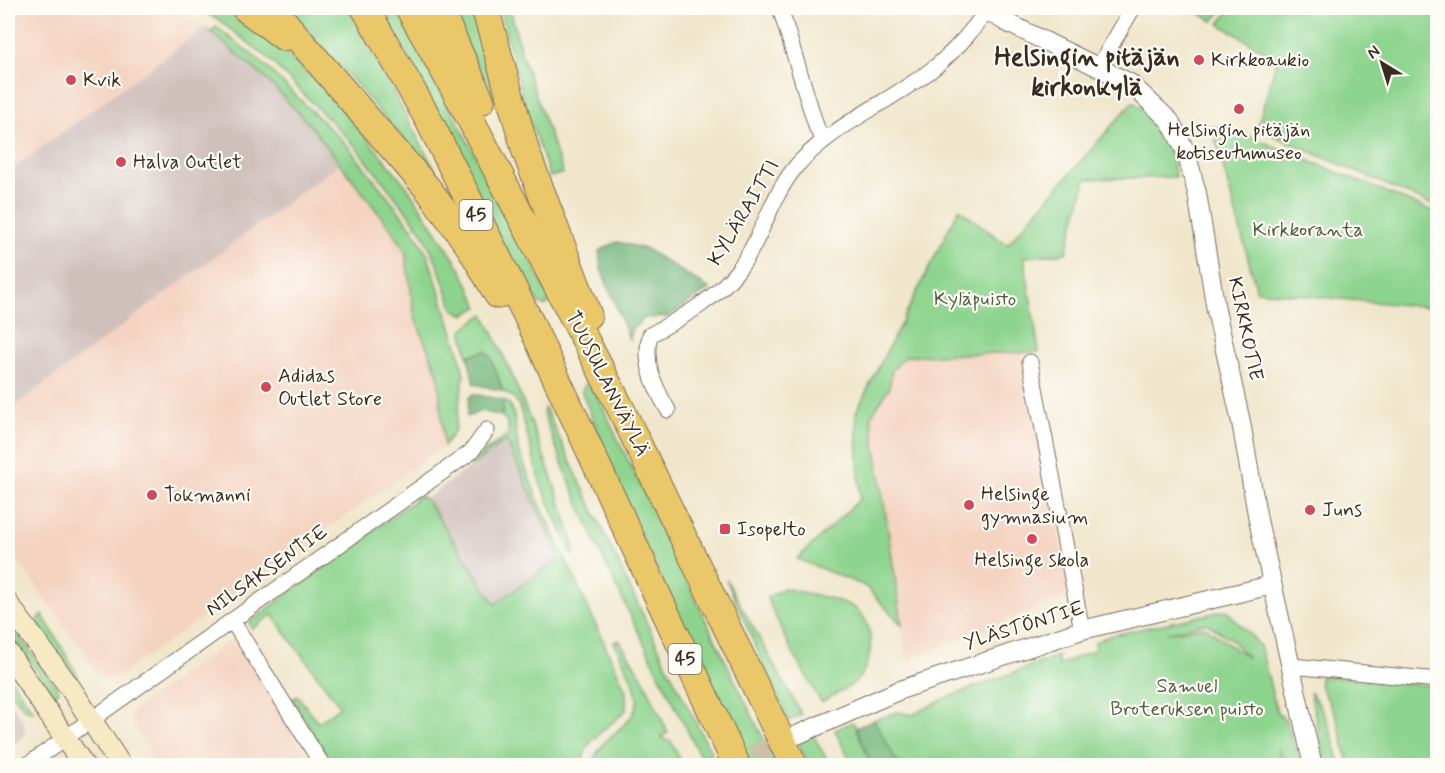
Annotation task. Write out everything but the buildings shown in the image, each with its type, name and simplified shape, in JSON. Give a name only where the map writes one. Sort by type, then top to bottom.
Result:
[{"type":"highway","points":[[245,8],[340,84]]},
{"type":"highway","points":[[272,8],[340,84],[428,189],[470,247],[579,426]]},
{"type":"highway","name":"TUUSULANVÄYLÄ","points":[[365,8],[427,117],[579,426],[736,765]]},
{"type":"highway","name":"TUUSULANVÄYLÄ","points":[[409,8],[462,103],[619,405],[794,765]]},
{"type":"highway","points":[[439,8],[470,80],[581,294]]},
{"type":"highway","points":[[485,8],[526,152],[581,294],[619,405]]},
{"type":"main road","points":[[8,604],[121,765]]},
{"type":"main road","points":[[8,654],[84,765]]},
{"type":"street","points":[[780,8],[817,129],[824,140]]},
{"type":"street","points":[[1099,66],[1133,8]]},
{"type":"street","name":"KYLÄRAITTI","points":[[668,410],[655,387],[648,363],[650,335],[695,309],[723,287],[739,269],[781,188],[798,164],[824,140],[932,70],[984,9]]},
{"type":"street","name":"KIRKKOTIE","points":[[984,9],[1130,83],[1170,121],[1186,152],[1197,193],[1216,310],[1272,585],[1313,765]]},
{"type":"street","points":[[1030,362],[1082,630]]},
{"type":"street","name":"NILSAKSENTIE","points":[[27,765],[233,622],[471,452],[487,430]]},
{"type":"street","name":"YLÄSTÖNTIE","points":[[797,735],[900,690],[1082,630],[1272,585]]},
{"type":"street","points":[[233,622],[323,765]]},
{"type":"street","points":[[1292,666],[1437,680]]},
{"type":"shaded area","points":[[8,8],[166,8],[206,27],[8,172]]},
{"type":"shaded area","points":[[206,27],[266,79],[311,126],[339,164],[8,411],[8,172]]},
{"type":"shaded area","points":[[339,164],[405,250],[415,318],[438,374],[444,446],[122,674],[103,680],[8,547],[8,411]]},
{"type":"shaded area","name":"Helsinge gymnasium","points":[[1024,353],[1070,594],[907,661],[871,416],[889,388],[892,370],[906,356]]},
{"type":"shaded area","points":[[506,440],[561,558],[495,604],[426,499]]},
{"type":"shaded area","points":[[233,637],[313,765],[156,765],[129,714]]},
{"type":"shaded area","points":[[8,699],[24,722],[25,734],[8,749]]},
{"type":"green space","points":[[196,8],[227,8],[255,26],[328,91],[408,188],[460,268],[479,307],[464,315],[453,309],[437,263],[422,231],[355,146],[268,58],[217,19]]},
{"type":"green space","points":[[283,8],[348,8],[443,185],[350,77]]},
{"type":"green space","points":[[381,8],[398,8],[549,296],[548,304],[544,306],[539,304],[507,255],[439,114]]},
{"type":"green space","points":[[448,8],[471,8],[501,116]]},
{"type":"green space","points":[[499,8],[510,8],[521,53],[563,173],[550,177],[527,112]]},
{"type":"green space","points":[[1189,8],[1224,8],[1213,21]]},
{"type":"green space","points":[[1231,8],[1437,8],[1437,207],[1257,128],[1277,59],[1219,24]]},
{"type":"green space","points":[[216,27],[259,60],[347,145],[412,228],[427,253],[459,352],[464,375],[455,430],[444,446],[438,374],[415,318],[405,250],[311,126],[266,79],[211,32]]},
{"type":"green space","name":"Kyläpuisto","points":[[1133,102],[1158,125],[1167,144],[1176,177],[1086,179],[1066,253],[1024,257],[1039,352],[906,356],[892,370],[889,388],[871,416],[902,625],[865,586],[797,559],[860,499],[856,412],[959,209],[1007,245]]},
{"type":"green space","name":"Kirkkoranta","points":[[1212,126],[1246,135],[1437,213],[1437,308],[1257,291]]},
{"type":"green space","points":[[617,242],[646,249],[710,289],[667,317],[645,318],[631,330],[630,341],[601,269],[599,251]]},
{"type":"green space","points":[[484,314],[545,458],[575,547],[573,556],[541,485],[519,405],[513,397],[503,391],[490,356],[485,351],[468,356],[462,330]]},
{"type":"green space","points":[[485,351],[490,356],[503,391],[474,384],[468,356]]},
{"type":"green space","points":[[585,383],[595,392],[776,765],[749,765],[623,497],[582,392]]},
{"type":"green space","points":[[473,394],[504,400],[502,416],[481,411],[467,417],[469,398]]},
{"type":"green space","points":[[504,400],[510,405],[514,416],[518,448],[533,488],[626,691],[626,710],[592,741],[584,756],[583,765],[333,765],[292,699],[298,696],[318,723],[340,706],[272,615],[252,629],[249,623],[420,496],[426,499],[495,604],[560,558],[506,440],[471,466],[470,462],[509,434],[507,422],[502,416]]},
{"type":"green space","points":[[545,408],[669,670],[712,754],[701,758],[637,630],[578,500],[543,412]]},
{"type":"green space","points":[[726,579],[802,715],[788,721]]},
{"type":"green space","points":[[784,588],[827,597],[851,606],[865,620],[869,630],[870,652],[863,672],[849,687],[821,702],[790,648],[767,598]]},
{"type":"green space","name":"Samuel Broteruksen puisto","points":[[1227,610],[1261,649],[1277,712],[1286,721],[1301,765],[1283,765],[1279,749],[1281,765],[852,765],[835,730],[853,722],[861,739],[880,732],[874,720],[898,712],[912,715],[946,698],[1058,656],[1058,665],[1095,650],[1095,642],[1109,636]],"holes":[[[1206,623],[1231,639],[1248,658],[1205,627],[1166,633]]]},
{"type":"green space","points":[[43,615],[78,676],[77,679],[52,650],[37,620]]},
{"type":"green space","points":[[8,620],[59,691],[54,695],[8,631]]},
{"type":"green space","points":[[619,640],[644,680],[668,733],[662,736],[665,741],[670,740],[683,765],[593,765],[602,745],[632,716],[636,708],[637,698],[634,684],[614,642]]},
{"type":"green space","points":[[8,674],[33,711],[25,710],[8,686]]},
{"type":"green space","points":[[1320,676],[1437,686],[1437,765],[1349,765],[1337,718],[1320,685]]},
{"type":"green space","points":[[1310,692],[1326,718],[1340,765],[1326,765]]},
{"type":"green space","points":[[874,720],[899,765],[871,765],[856,728]]},
{"type":"green space","points":[[813,735],[830,765],[809,765],[798,742]]},
{"type":"tunnel","points":[[728,766],[792,737]]},
{"type":"place","name":"Kirkkoaukio","points":[[1199,60]]},
{"type":"place","name":"Kvik","points":[[71,80]]},
{"type":"place","name":"Helsingin pitäjän kotiseutumuseo","points":[[1239,109]]},
{"type":"place","name":"Halva Outlet","points":[[121,162]]},
{"type":"place","name":"Adidas Outlet Store","points":[[266,387]]},
{"type":"place","name":"Tokmanni","points":[[152,495]]},
{"type":"place","name":"Helsinge gymnasium","points":[[969,505]]},
{"type":"place","name":"Juns","points":[[1310,510]]},
{"type":"place","name":"Isopelto","points":[[725,529]]},
{"type":"place","name":"Helsinge skola","points":[[1032,539]]},
{"type":"district","name":"Helsingin pitäjän kirkonkylä","points":[[1087,73]]}]
